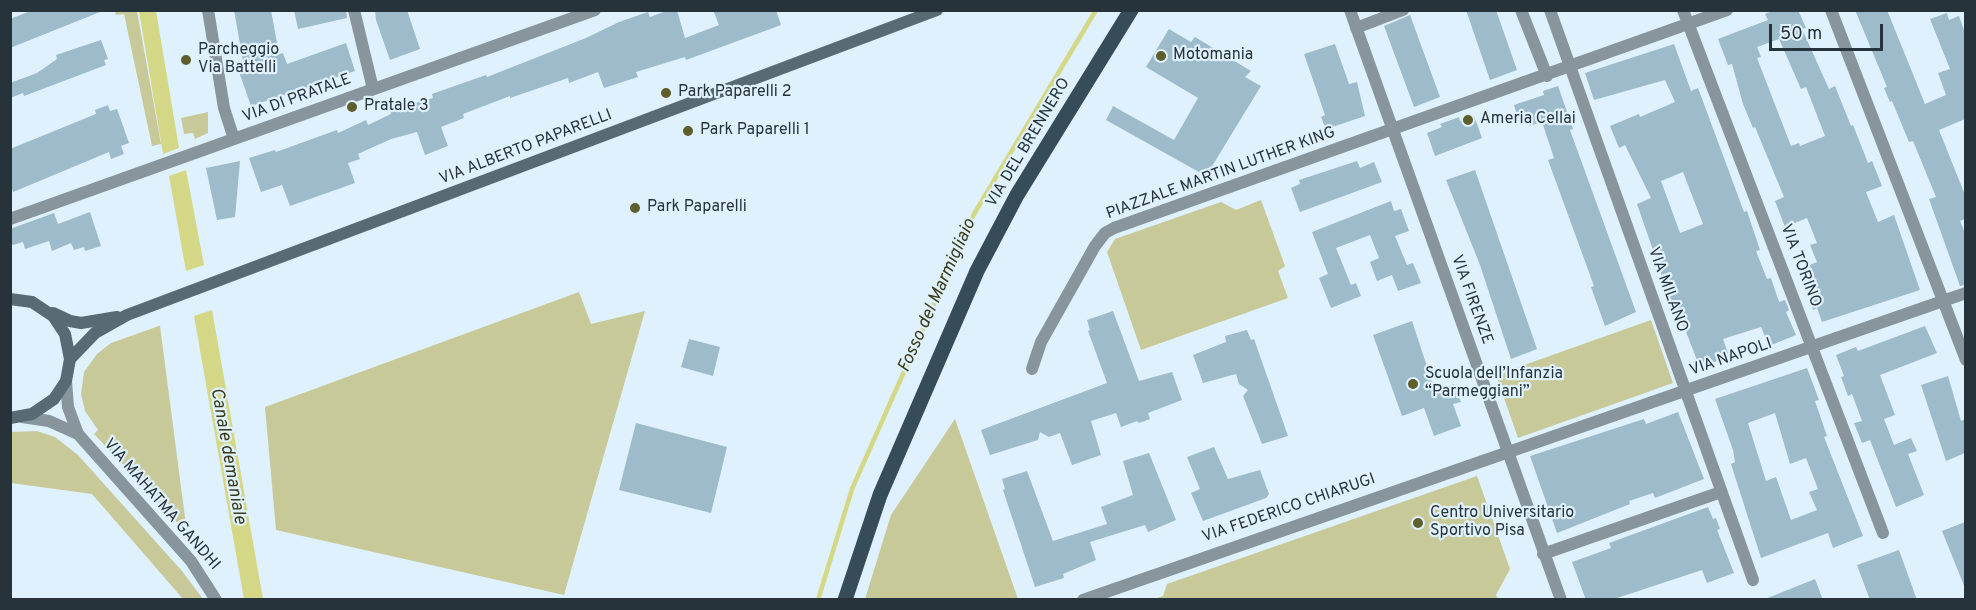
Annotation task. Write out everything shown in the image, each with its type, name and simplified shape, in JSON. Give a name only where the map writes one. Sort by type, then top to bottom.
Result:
[{"type":"main road","name":"VIA ALBERTO PAPARELLI","points":[[70,359],[95,333],[127,315],[937,10]]},
{"type":"main road","name":"VIA DEL BRENNERO","points":[[845,600],[880,495],[968,290],[1017,195],[1131,10]]},
{"type":"main road","name":"VIA ALBERTO PAPARELLI","points":[[10,298],[40,306],[62,318],[81,323],[127,315]]},
{"type":"main road","points":[[16,418],[46,406],[58,395],[66,381],[70,359],[63,330],[53,316],[40,306]]},
{"type":"street","points":[[208,10],[224,108],[234,139]]},
{"type":"street","points":[[354,10],[373,89]]},
{"type":"street","name":"VIA DI PRATALE","points":[[10,219],[595,10]]},
{"type":"street","name":"VIA FIRENZE","points":[[1350,10],[1561,600]]},
{"type":"street","points":[[1356,28],[1403,10]]},
{"type":"street","points":[[1521,10],[1546,76]]},
{"type":"street","name":"VIA MILANO","points":[[1550,10],[1753,580]]},
{"type":"street","name":"VIA TORINO","points":[[1683,10],[1814,346],[1883,533]]},
{"type":"street","name":"PIAZZALE MARTIN LUTHER KING","points":[[1032,369],[1041,342],[1105,233],[1727,10]]},
{"type":"street","points":[[1831,10],[1965,360]]},
{"type":"street","name":"VIA NAPOLI","points":[[1507,453],[1965,293]]},
{"type":"street","name":"VIA MAHATMA GANDHI","points":[[66,381],[68,407],[78,434],[191,561],[216,600]]},
{"type":"street","name":"VIA MAHATMA GANDHI","points":[[16,418],[49,421],[78,434]]},
{"type":"street","name":"VIA FEDERICO CHIARUGI","points":[[1083,600],[1507,453]]},
{"type":"street","points":[[1544,554],[1721,492]]},
{"type":"shaded area","points":[[115,11],[137,11],[161,144],[152,146],[124,14],[116,15]]},
{"type":"shaded area","points":[[208,112],[208,133],[195,139],[193,133],[184,134],[181,118]]},
{"type":"shaded area","points":[[1261,200],[1285,266],[1278,271],[1288,298],[1141,350],[1107,252],[1115,239],[1221,202],[1236,210]]},
{"type":"shaded area","points":[[579,292],[591,324],[645,311],[564,595],[276,530],[265,407]]},
{"type":"shaded area","points":[[1651,320],[1673,383],[1518,438],[1496,375]]},
{"type":"shaded area","points":[[160,326],[187,533],[94,434],[98,430],[85,411],[81,394],[84,372],[97,354],[111,343]]},
{"type":"shaded area","points":[[955,419],[1018,599],[865,599],[891,515]]},
{"type":"shaded area","points":[[37,431],[55,437],[78,455],[182,571],[203,599],[183,599],[92,494],[11,483],[11,432]]},
{"type":"shaded area","name":"Centro Universitario Sportivo Pisa","points":[[1477,476],[1510,569],[1496,595],[1498,599],[1154,599],[1163,596],[1167,584]]},
{"type":"water","points":[[139,11],[156,11],[179,148],[163,154]]},
{"type":"water","points":[[186,170],[204,265],[186,271],[169,176]]},
{"type":"water","name":"Canale demaniale","points":[[212,310],[263,599],[244,599],[194,316]]},
{"type":"building","points":[[33,10],[100,10],[100,12],[10,48],[10,19]]},
{"type":"building","points":[[234,10],[271,10],[279,54],[283,53],[287,64],[346,43],[355,71],[251,106],[238,69],[244,67]]},
{"type":"building","points":[[294,10],[346,10],[347,18],[298,29]]},
{"type":"building","points":[[375,10],[407,10],[420,49],[390,60],[376,20]]},
{"type":"building","points":[[669,10],[677,10],[685,38],[719,25],[713,10],[776,10],[781,25],[686,60],[685,57],[636,72],[638,77],[604,88],[598,72],[569,83],[568,78],[510,98],[510,96],[463,114],[464,118],[441,127],[448,146],[425,155],[417,132],[391,139],[358,154],[360,159],[348,163],[355,183],[290,206],[282,185],[261,192],[249,158],[275,150],[276,152],[337,130],[338,133],[366,120],[368,125],[391,114],[390,110],[433,98],[432,94],[486,75],[487,77],[586,38],[619,22],[648,12],[650,17]]},
{"type":"building","points":[[1466,10],[1496,10],[1517,70],[1490,80]]},
{"type":"building","points":[[1774,10],[1798,10],[1806,28],[1802,29],[1829,89],[1835,86],[1868,163],[1872,161],[1882,186],[1866,192],[1878,222],[1894,215],[1920,290],[1822,322],[1817,308],[1813,310],[1809,298],[1816,296],[1805,267],[1817,262],[1810,245],[1817,243],[1807,218],[1785,227],[1775,201],[1784,197],[1743,104],[1732,64],[1728,65],[1718,39],[1768,20],[1765,14]],"holes":[[[1779,39],[1801,89],[1806,87],[1825,136],[1800,146],[1799,143],[1791,146],[1757,58],[1761,57],[1757,47]]]},
{"type":"building","points":[[1855,10],[1887,10],[1925,104],[1946,95],[1938,73],[1950,69],[1930,19],[1947,13],[1949,20],[1959,16],[1965,33],[1965,119],[1939,130],[1965,195],[1965,219],[1960,221],[1965,233],[1965,285],[1960,286],[1929,199],[1936,197],[1913,141],[1909,142],[1892,101],[1890,102],[1884,88],[1887,87]]},
{"type":"building","points":[[1410,15],[1440,97],[1414,107],[1384,26]]},
{"type":"building","points":[[1169,29],[1191,42],[1195,37],[1251,71],[1245,77],[1261,86],[1206,176],[1106,120],[1113,106],[1174,140],[1198,98],[1146,67]]},
{"type":"building","points":[[101,40],[108,59],[104,60],[106,65],[24,96],[23,93],[10,98],[10,83],[37,73],[57,59],[56,55]]},
{"type":"building","points":[[1335,44],[1349,84],[1357,82],[1365,116],[1326,129],[1321,117],[1325,115],[1304,54]]},
{"type":"building","points":[[1674,44],[1691,91],[1698,88],[1744,212],[1747,211],[1760,250],[1756,251],[1767,279],[1771,278],[1779,302],[1785,300],[1789,310],[1786,312],[1796,335],[1769,346],[1761,327],[1723,339],[1729,356],[1700,368],[1683,324],[1679,325],[1637,204],[1651,198],[1625,145],[1619,148],[1610,126],[1639,114],[1640,117],[1675,102],[1665,80],[1594,100],[1585,73]],"holes":[[[1683,172],[1703,224],[1680,233],[1661,181]]]},
{"type":"building","points":[[1558,86],[1573,129],[1570,130],[1636,312],[1605,326],[1591,287],[1594,286],[1548,160],[1554,158],[1542,122],[1529,126],[1526,117],[1518,119],[1514,105],[1544,95],[1543,91]]},
{"type":"building","points":[[108,105],[110,111],[117,109],[129,143],[121,146],[124,154],[111,159],[109,152],[13,192],[10,184],[10,149],[96,114],[95,110]]},
{"type":"building","points":[[1474,116],[1482,138],[1435,156],[1427,133],[1442,127],[1440,124],[1459,117],[1460,121]]},
{"type":"building","points":[[240,161],[235,217],[217,220],[206,168]]},
{"type":"building","points":[[1357,161],[1360,168],[1374,162],[1382,182],[1300,212],[1291,188],[1300,184],[1299,180]]},
{"type":"building","points":[[1475,170],[1537,349],[1511,359],[1480,265],[1446,180]]},
{"type":"building","points":[[1391,201],[1394,211],[1401,209],[1409,231],[1395,236],[1407,265],[1413,263],[1421,283],[1398,291],[1392,275],[1377,281],[1370,262],[1379,258],[1370,235],[1336,248],[1351,285],[1356,283],[1361,296],[1331,308],[1319,278],[1328,274],[1312,232]]},
{"type":"building","points":[[90,212],[101,246],[85,251],[84,247],[74,250],[71,243],[52,251],[49,241],[25,249],[23,242],[13,245],[10,243],[10,229],[54,213],[58,224]]},
{"type":"building","points":[[1113,311],[1139,381],[1172,372],[1182,400],[1148,413],[1150,419],[1139,423],[1137,421],[1121,427],[1116,413],[1091,421],[1101,455],[1072,465],[1060,433],[1049,437],[1040,432],[1038,440],[990,455],[981,430],[1107,383],[1088,331],[1090,330],[1087,320]]},
{"type":"building","points":[[1412,321],[1435,391],[1454,384],[1461,402],[1453,404],[1461,426],[1434,436],[1424,408],[1402,416],[1373,335]]},
{"type":"building","points":[[1925,326],[1937,353],[1880,375],[1895,415],[1884,419],[1894,445],[1911,438],[1917,451],[1908,454],[1924,495],[1896,507],[1870,440],[1862,443],[1854,423],[1862,421],[1852,394],[1848,396],[1836,355],[1856,347],[1858,351]]},
{"type":"building","points":[[1247,330],[1251,340],[1254,339],[1288,436],[1262,444],[1243,396],[1248,390],[1239,384],[1236,374],[1203,383],[1193,355],[1226,342],[1225,336]]},
{"type":"building","points":[[689,339],[720,347],[713,376],[681,367]]},
{"type":"building","points":[[1807,368],[1819,400],[1815,401],[1827,436],[1824,437],[1863,536],[1833,548],[1828,533],[1761,558],[1731,464],[1735,462],[1733,450],[1715,399]],"holes":[[[1775,413],[1790,464],[1806,458],[1818,489],[1809,492],[1817,510],[1791,520],[1776,477],[1766,481],[1748,423]]]},
{"type":"building","points":[[1948,376],[1961,421],[1965,419],[1965,453],[1946,461],[1921,385]]},
{"type":"building","points":[[1678,412],[1704,479],[1655,498],[1653,493],[1629,501],[1630,504],[1557,533],[1530,456],[1644,419],[1646,424]]},
{"type":"building","points":[[636,423],[727,447],[711,513],[619,490]]},
{"type":"building","points":[[1214,447],[1228,479],[1260,470],[1269,494],[1266,498],[1203,521],[1191,493],[1200,489],[1187,457]]},
{"type":"building","points":[[1149,453],[1176,520],[1148,532],[1145,525],[1090,542],[1096,560],[1063,574],[1064,578],[1035,587],[1003,490],[1005,489],[1002,479],[1027,471],[1053,541],[1107,524],[1101,507],[1133,495],[1123,461]]},
{"type":"building","points":[[1708,507],[1713,519],[1716,518],[1720,529],[1717,530],[1734,573],[1707,583],[1702,570],[1611,600],[1586,600],[1572,562],[1611,548],[1609,543]]},
{"type":"building","points":[[1965,522],[1965,588],[1942,531]]},
{"type":"building","points":[[1899,550],[1917,600],[1870,600],[1857,565]]},
{"type":"building","points":[[1815,579],[1823,600],[1765,600],[1765,599]]},
{"type":"waterway","name":"Fosso del Marmigliaio","points":[[818,600],[852,489],[974,214],[1096,10]]},
{"type":"place","name":"Motomania","points":[[1161,56]]},
{"type":"place","name":"Parcheggio Via Battelli","points":[[186,60]]},
{"type":"place","name":"Park Paparelli 2","points":[[666,93]]},
{"type":"place","name":"Pratale 3","points":[[352,107]]},
{"type":"place","name":"Ameria Cellai","points":[[1468,120]]},
{"type":"place","name":"Park Paparelli 1","points":[[688,131]]},
{"type":"place","name":"Park Paparelli","points":[[635,208]]},
{"type":"place","name":"Scuola dell’Infanzia “Parmeggiani”","points":[[1413,384]]},
{"type":"place","name":"Centro Universitario Sportivo Pisa","points":[[1418,523]]}]
